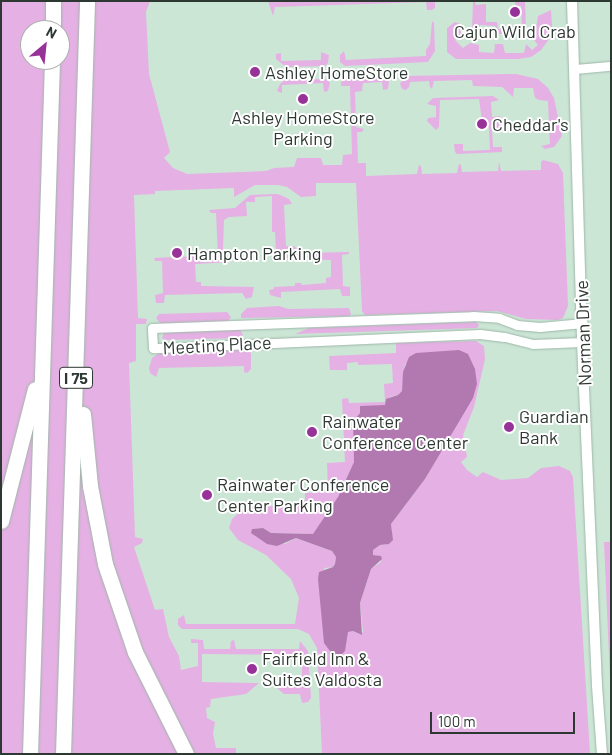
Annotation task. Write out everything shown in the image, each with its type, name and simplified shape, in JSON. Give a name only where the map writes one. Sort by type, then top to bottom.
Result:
[{"type":"highway","points":[[52,20],[53,1]]},
{"type":"highway","name":"I 75","points":[[63,754],[78,339],[87,1]]},
{"type":"highway","name":"I 75","points":[[30,754],[52,70]]},
{"type":"highway","points":[[78,339],[90,486],[105,564],[135,652],[186,754]]},
{"type":"highway","points":[[1,521],[42,356]]},
{"type":"street","name":"Norman Drive","points":[[572,1],[583,322],[582,342],[597,686],[602,754]]},
{"type":"street","points":[[574,69],[611,66]]},
{"type":"street","name":"Meeting Place","points":[[582,342],[532,344],[504,337],[480,334],[153,348],[152,328],[474,316],[499,318],[517,325],[540,327],[583,322]]},
{"type":"shaded area","points":[[1,1],[150,1],[146,12],[149,74],[170,152],[164,158],[173,168],[187,174],[266,171],[274,168],[294,167],[297,158],[321,158],[323,165],[342,165],[343,155],[352,154],[350,86],[341,86],[341,82],[347,77],[383,77],[389,81],[388,89],[383,90],[382,82],[363,83],[362,91],[355,92],[356,127],[364,129],[362,132],[357,132],[358,163],[366,163],[366,176],[417,174],[419,165],[421,166],[422,174],[457,173],[459,164],[461,165],[462,172],[498,171],[499,162],[501,171],[541,170],[541,162],[543,160],[558,164],[563,173],[568,306],[563,318],[558,320],[526,319],[497,311],[365,315],[362,311],[356,183],[316,183],[316,196],[301,197],[287,187],[278,185],[255,185],[234,197],[234,188],[155,191],[155,194],[134,195],[138,318],[147,319],[146,324],[136,324],[136,361],[129,363],[135,537],[143,539],[142,543],[134,547],[155,610],[163,609],[169,637],[179,656],[181,670],[198,666],[198,643],[191,643],[191,639],[203,640],[204,649],[230,649],[231,641],[234,640],[236,649],[299,649],[300,641],[308,651],[311,698],[308,702],[302,703],[300,694],[284,694],[277,688],[302,683],[302,655],[202,654],[202,682],[259,683],[246,694],[211,699],[210,707],[206,708],[207,718],[215,722],[213,734],[216,748],[236,748],[236,754],[1,754]]},
{"type":"shaded area","points":[[268,1],[435,1],[435,8],[427,10],[426,2],[275,7],[273,16]]},
{"type":"shaded area","points":[[473,1],[475,1],[476,5],[486,4],[486,22],[497,22],[498,29],[522,28],[521,6],[515,6],[515,1],[525,1],[526,30],[522,33],[498,34],[495,32],[495,26],[480,25],[479,32],[475,32],[472,29]]},
{"type":"shaded area","points":[[551,10],[552,26],[549,39],[541,50],[531,57],[518,59],[456,59],[447,52],[447,28],[455,22],[460,24],[461,34],[455,40],[463,48],[470,43],[479,45],[479,52],[494,53],[495,44],[503,44],[505,53],[524,53],[526,44],[532,50],[538,45],[534,40],[538,16]]},
{"type":"shaded area","points":[[432,21],[434,23],[435,51],[428,62],[345,66],[340,62],[340,55],[344,51],[346,60],[426,56],[426,50],[430,44]]},
{"type":"shaded area","points":[[321,52],[329,55],[328,63],[325,66],[286,67],[276,59],[276,54],[281,53],[281,61],[321,60]]},
{"type":"shaded area","points":[[516,74],[538,79],[548,88],[554,98],[562,136],[554,147],[545,149],[541,146],[550,144],[549,129],[540,127],[542,124],[549,124],[548,101],[535,98],[533,88],[514,88],[513,97],[502,87],[473,86],[472,80],[434,81],[432,89],[429,81],[410,82],[406,90],[402,89],[400,84],[405,76]]},
{"type":"shaded area","points":[[326,79],[330,83],[328,91],[324,92],[323,83],[282,85],[282,93],[277,91],[280,84],[285,80]]},
{"type":"shaded area","points":[[493,96],[499,100],[491,102],[492,117],[500,116],[501,128],[492,129],[493,147],[502,147],[502,152],[457,154],[455,152],[454,144],[463,144],[463,151],[490,150],[489,127],[485,127],[486,122],[482,121],[479,99],[440,100],[439,127],[436,130],[427,121],[428,118],[436,117],[436,106],[427,104],[433,98]]},
{"type":"shaded area","points":[[278,194],[289,199],[292,204],[284,205],[286,246],[294,246],[303,253],[349,252],[349,254],[342,255],[343,286],[350,287],[350,296],[342,296],[340,289],[281,292],[281,298],[270,295],[269,290],[274,289],[274,287],[295,286],[295,283],[301,283],[302,285],[326,283],[326,278],[331,277],[331,260],[273,258],[273,255],[276,254],[275,232],[272,232],[272,196],[255,197],[255,202],[246,202],[247,216],[229,217],[224,220],[223,249],[230,249],[231,262],[195,264],[196,282],[201,282],[201,286],[254,287],[252,297],[246,299],[242,293],[165,295],[164,303],[156,303],[155,295],[163,293],[162,261],[155,261],[154,258],[218,255],[216,213],[211,213],[209,210],[235,208],[250,195]]},
{"type":"shaded area","points":[[279,306],[288,309],[349,308],[351,314],[349,316],[241,318],[241,314],[247,308]]},
{"type":"shaded area","points":[[227,312],[231,317],[228,321],[160,323],[156,318],[159,314]]},
{"type":"shaded area","points":[[476,322],[479,325],[477,328],[295,334],[309,328]]},
{"type":"shaded area","points":[[240,330],[243,335],[240,338],[165,340],[162,338],[164,333]]},
{"type":"shaded area","points":[[476,341],[484,346],[485,359],[474,407],[463,435],[467,457],[461,462],[467,470],[477,477],[483,472],[501,480],[528,478],[541,468],[559,466],[570,471],[573,477],[590,754],[322,754],[317,648],[309,634],[298,629],[182,629],[178,625],[178,619],[184,615],[186,624],[295,624],[299,598],[291,579],[266,555],[238,540],[229,528],[232,519],[242,510],[249,507],[299,505],[305,500],[305,493],[328,492],[327,463],[345,462],[342,399],[348,398],[349,403],[385,402],[384,384],[393,383],[392,364],[358,365],[358,362],[347,363],[347,370],[330,370],[329,356],[396,353],[396,343]],"holes":[[[405,363],[452,431],[425,479],[391,524],[392,531],[385,545],[380,545],[373,550],[373,555],[379,556],[381,562],[371,569],[360,603],[363,632],[359,634],[353,631],[348,632],[346,636],[320,592],[318,579],[325,568],[333,567],[335,564],[336,557],[332,551],[296,538],[285,544],[252,529],[263,528],[271,533],[313,534],[321,525],[338,497],[354,462],[353,421],[360,413],[385,405],[390,397],[398,395],[402,391]]]},
{"type":"shaded area","points":[[241,348],[251,353],[251,369],[247,373],[244,372],[244,366],[159,368],[156,377],[150,373],[149,368],[152,358],[161,352]]},
{"type":"shaded area","points":[[459,350],[468,354],[475,369],[477,384],[473,398],[425,479],[391,524],[393,540],[389,544],[380,545],[373,550],[373,555],[381,556],[382,559],[371,569],[360,603],[362,635],[353,631],[348,632],[345,651],[340,656],[333,655],[324,643],[318,579],[319,572],[333,567],[336,557],[332,551],[296,538],[277,546],[267,544],[251,533],[252,529],[263,528],[271,533],[313,534],[338,497],[354,462],[353,421],[360,413],[360,406],[385,405],[386,399],[398,395],[402,391],[403,372],[409,357],[416,353]]},
{"type":"shaded area","points":[[604,542],[611,542],[611,698],[610,679]]},
{"type":"place","name":"Cajun Wild Crab","points":[[515,12]]},
{"type":"place","name":"Ashley HomeStore","points":[[255,72]]},
{"type":"place","name":"Ashley HomeStore Parking","points":[[303,99]]},
{"type":"place","name":"Cheddar's","points":[[482,124]]},
{"type":"place","name":"Hampton Parking","points":[[177,253]]},
{"type":"place","name":"Guardian Bank","points":[[509,427]]},
{"type":"place","name":"Rainwater Conference Center","points":[[312,432]]},
{"type":"place","name":"Rainwater Conference Center Parking","points":[[207,495]]},
{"type":"place","name":"Fairfield Inn & Suites Valdosta","points":[[252,669]]}]
